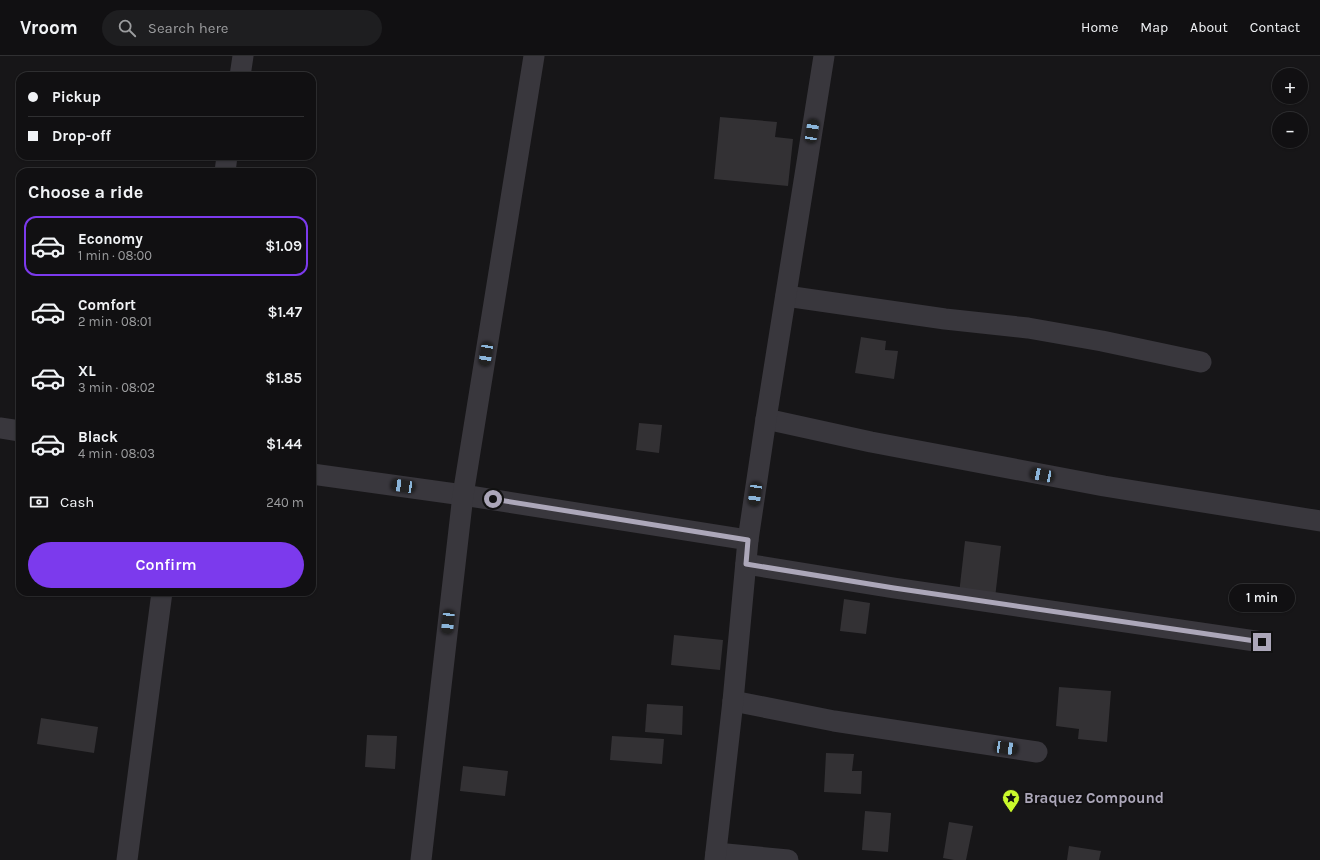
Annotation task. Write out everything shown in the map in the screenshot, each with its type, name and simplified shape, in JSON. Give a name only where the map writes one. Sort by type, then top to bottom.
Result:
[{"type":"street","points":[[241,72],[243,56]]},
{"type":"street","points":[[421,860],[463,495],[534,56]]},
{"type":"street","points":[[788,860],[716,856],[733,701],[748,540],[824,56]]},
{"type":"street","points":[[786,296],[945,319],[1028,328],[1102,341],[1201,362]]},
{"type":"street","points":[[766,419],[871,442],[1104,486],[1320,521]]},
{"type":"street","points":[[0,428],[16,430]]},
{"type":"street","points":[[316,475],[463,495],[748,540]]},
{"type":"street","points":[[746,564],[894,588],[1262,642]]},
{"type":"street","points":[[127,860],[161,596]]},
{"type":"street","points":[[733,701],[834,722],[1036,752]]},
{"type":"building","points":[[720,117],[777,122],[775,137],[793,139],[788,186],[714,179]]},
{"type":"building","points":[[861,337],[886,341],[885,350],[898,351],[894,379],[855,373]]},
{"type":"building","points":[[639,423],[662,425],[659,453],[636,450]]},
{"type":"building","points":[[965,541],[1001,546],[995,598],[959,594]]},
{"type":"building","points":[[844,599],[870,603],[866,634],[840,631]]},
{"type":"building","points":[[674,635],[723,640],[720,670],[671,665]]},
{"type":"building","points":[[1059,687],[1111,691],[1107,742],[1078,739],[1079,729],[1056,726]]},
{"type":"building","points":[[647,704],[683,706],[682,735],[645,732]]},
{"type":"building","points":[[41,718],[98,727],[94,753],[37,744]]},
{"type":"building","points":[[367,735],[397,736],[395,769],[365,767]]},
{"type":"building","points":[[612,736],[664,739],[662,764],[610,760]]},
{"type":"building","points":[[826,753],[854,754],[852,771],[862,771],[861,794],[824,792]]},
{"type":"building","points":[[463,766],[508,771],[505,796],[460,791]]},
{"type":"building","points":[[865,811],[891,813],[888,852],[862,850]]},
{"type":"building","points":[[949,822],[973,826],[966,860],[943,858]]},
{"type":"building","points":[[1069,846],[1101,851],[1099,860],[1067,860]]},
{"type":"place","name":"Braquez Compound","points":[[1011,813]]},
{"type":"route","points":[[493,499],[748,540],[746,564],[894,588],[1262,642]]}]
